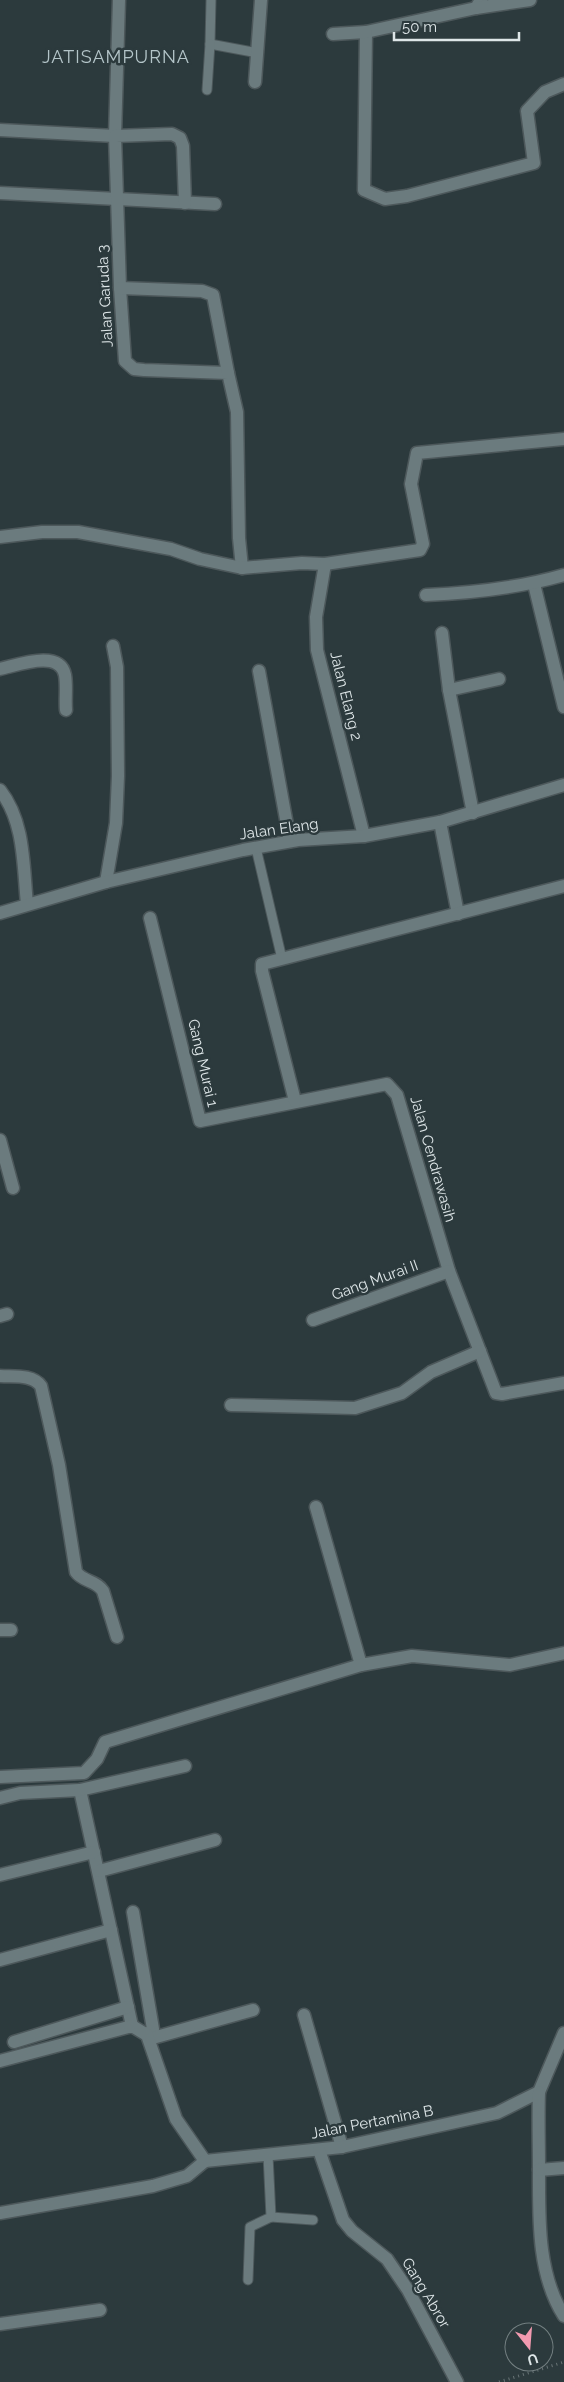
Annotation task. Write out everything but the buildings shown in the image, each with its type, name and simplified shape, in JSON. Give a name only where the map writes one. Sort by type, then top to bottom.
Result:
[{"type":"street","name":"Jalan Garuda 3","points":[[119,0],[115,136],[120,288],[124,351],[128,366],[144,370],[228,373]]},
{"type":"street","points":[[254,82],[258,53],[261,0]]},
{"type":"street","points":[[333,34],[366,32],[479,4],[530,0]]},
{"type":"street","points":[[366,32],[364,190],[385,199],[407,196],[534,163],[528,111],[545,92],[564,84]]},
{"type":"street","points":[[0,130],[115,136],[172,134],[180,138],[183,146],[185,203]]},
{"type":"street","points":[[0,193],[215,204]]},
{"type":"street","points":[[120,288],[202,291],[213,295],[237,412],[239,538],[242,568]]},
{"type":"street","points":[[0,537],[42,532],[78,532],[171,549],[200,559],[242,568],[302,563],[325,564],[420,550],[422,548],[411,484],[417,453],[564,439]]},
{"type":"street","name":"Jalan Elang 2","points":[[325,564],[316,617],[317,650],[364,836]]},
{"type":"street","points":[[426,596],[462,594],[534,584],[564,575]]},
{"type":"street","points":[[534,584],[564,707]]},
{"type":"street","points":[[442,633],[449,690],[473,813]]},
{"type":"street","points":[[106,882],[116,823],[118,776],[117,667],[113,646]]},
{"type":"street","points":[[0,669],[51,659],[57,662],[65,674],[66,710]]},
{"type":"street","points":[[259,671],[290,841]]},
{"type":"street","points":[[449,690],[499,679]]},
{"type":"street","name":"Jalan Elang","points":[[0,913],[106,882],[256,848],[290,841],[364,836],[440,822],[564,785]]},
{"type":"street","points":[[0,790],[13,810],[19,826],[27,904]]},
{"type":"street","points":[[440,822],[458,914]]},
{"type":"street","points":[[296,1101],[262,971],[262,964],[458,914],[562,891]]},
{"type":"street","name":"Gang Murai 1","points":[[150,918],[200,1121],[296,1101]]},
{"type":"street","name":"Jalan Cendrawasih","points":[[296,1101],[370,1086],[386,1084],[392,1088],[398,1095],[449,1271],[496,1392],[502,1394],[564,1383]]},
{"type":"street","points":[[0,1140],[13,1188]]},
{"type":"street","name":"Gang Murai II","points":[[313,1320],[449,1271]]},
{"type":"street","points":[[231,1405],[356,1408],[402,1393],[431,1372],[480,1351]]},
{"type":"street","points":[[0,1376],[29,1378],[37,1381],[41,1386],[59,1465],[76,1572],[78,1575],[99,1585],[103,1591],[117,1636]]},
{"type":"street","points":[[316,1507],[361,1664]]},
{"type":"street","points":[[0,1777],[84,1773],[97,1759],[105,1742],[361,1664],[412,1656],[510,1665],[564,1654]]},
{"type":"street","points":[[0,1798],[20,1793],[80,1790],[185,1766]]},
{"type":"street","points":[[0,2213],[153,2186],[187,2176],[205,2161],[176,2119],[148,2037],[132,2026],[80,1790]]},
{"type":"street","points":[[99,1871],[215,1840]]},
{"type":"street","points":[[0,1875],[94,1852]]},
{"type":"street","points":[[133,1912],[153,2029],[148,2037]]},
{"type":"street","points":[[0,1960],[112,1930]]},
{"type":"street","points":[[14,2042],[128,2007]]},
{"type":"street","points":[[148,2037],[253,2010]]},
{"type":"street","points":[[304,2015],[342,2147]]},
{"type":"street","points":[[0,2061],[132,2026]]},
{"type":"street","points":[[564,2033],[539,2092],[540,2231],[555,2302],[564,2316]]},
{"type":"street","name":"Jalan Pertamina B","points":[[205,2161],[342,2147],[497,2113],[539,2092]]},
{"type":"street","name":"Gang Abror","points":[[319,2150],[343,2220],[352,2231],[387,2259],[408,2290],[457,2382]]},
{"type":"street","points":[[539,2170],[564,2168]]},
{"type":"street","points":[[0,2324],[100,2310]]},
{"type":"lane","points":[[207,90],[211,0]]},
{"type":"lane","points":[[210,44],[258,53]]},
{"type":"lane","points":[[256,848],[282,959]]},
{"type":"lane","points":[[268,2155],[271,2217]]},
{"type":"lane","points":[[248,2280],[250,2226],[271,2217],[313,2220]]},
{"type":"path","points":[[499,2382],[564,2362]]},
{"type":"district","name":"JATISAMPURNA","points":[[116,57]]}]
